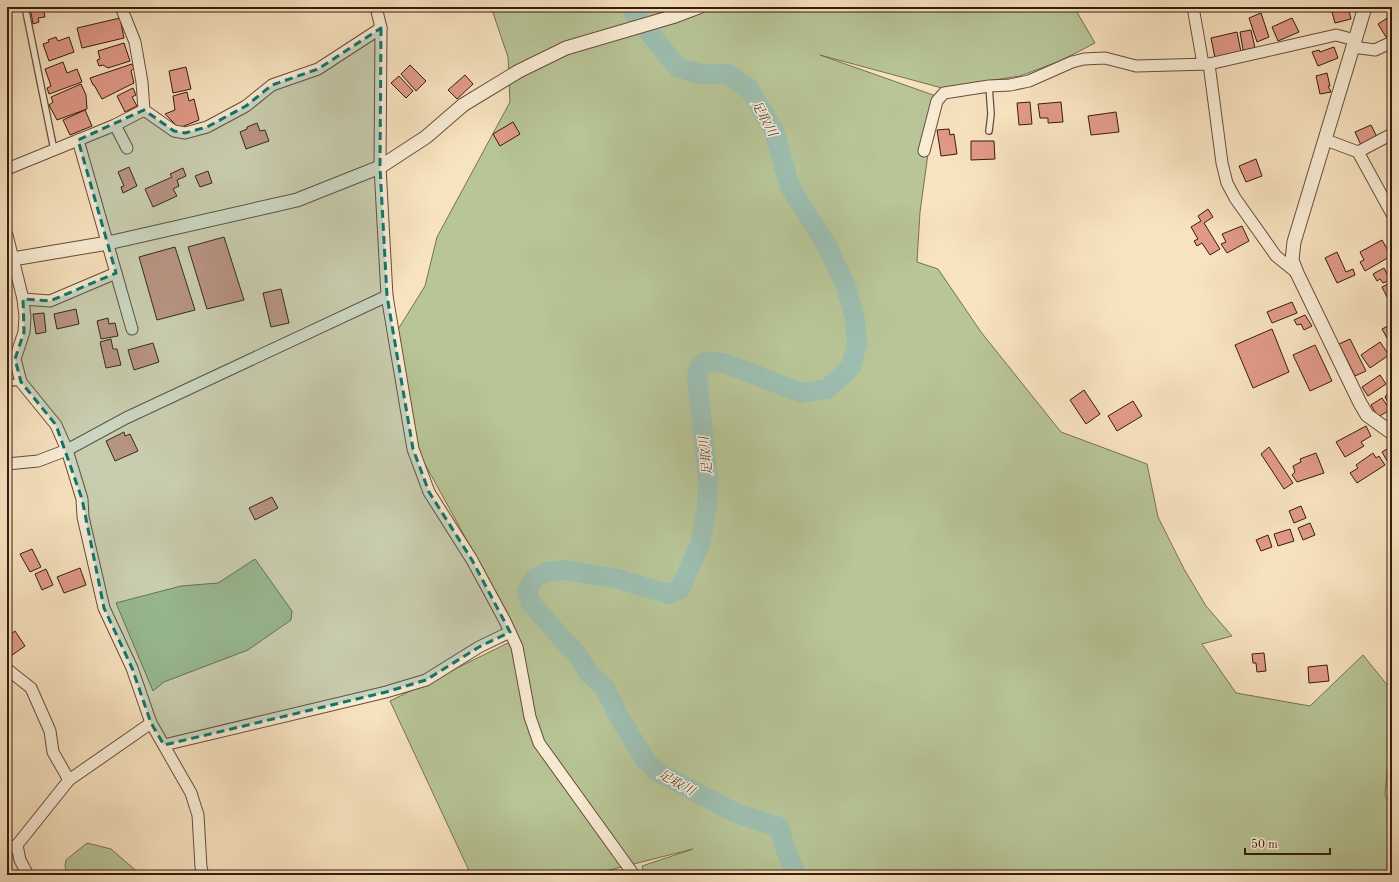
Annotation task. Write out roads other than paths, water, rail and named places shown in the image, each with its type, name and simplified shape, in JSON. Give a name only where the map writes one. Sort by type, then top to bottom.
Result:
[{"type":"street","points":[[121,7],[135,42],[142,82],[144,110]]},
{"type":"street","points":[[376,7],[381,28],[380,167],[387,296],[413,449],[429,492],[472,560],[517,646],[530,717],[540,743],[634,875]]},
{"type":"street","points":[[10,260],[108,243],[296,200],[380,167],[426,137],[463,105],[519,71],[566,48],[675,16],[699,7]]},
{"type":"street","points":[[1192,7],[1206,64],[1222,163],[1227,182],[1235,198],[1276,256],[1297,273]]},
{"type":"street","points":[[1365,7],[1294,242],[1292,260],[1360,403],[1368,415],[1392,433]]},
{"type":"street","points":[[144,110],[174,131],[185,133],[207,127],[246,106],[272,85],[318,69],[381,28]]},
{"type":"street","points":[[924,151],[937,101],[944,93],[989,86],[1010,85],[1029,81],[1084,58],[1105,58],[1136,66],[1206,64],[1336,35],[1375,50],[1392,42]]},
{"type":"street","points":[[7,170],[115,125],[144,110]]},
{"type":"street","points":[[115,125],[127,148]]},
{"type":"street","points":[[1358,152],[1392,134]]},
{"type":"street","points":[[78,140],[132,330]]},
{"type":"street","points":[[1326,140],[1358,152],[1392,214]]},
{"type":"street","points":[[7,235],[10,260],[23,299],[25,317],[24,332],[15,359],[21,382],[53,421],[67,450],[82,499],[83,517],[104,608],[132,668],[151,723],[191,793],[198,815],[201,867],[203,875]]},
{"type":"street","points":[[23,299],[50,301],[116,273]]},
{"type":"street","points":[[7,464],[38,461],[67,450],[126,418],[387,296]]},
{"type":"street","points":[[164,745],[386,692],[426,680],[478,647],[510,632]]},
{"type":"street","points":[[7,669],[31,688],[50,731],[53,752],[69,780]]},
{"type":"street","points":[[28,875],[12,847],[69,780],[151,723]]},
{"type":"lane","points":[[25,7],[54,150]]},
{"type":"lane","points":[[989,86],[991,114],[989,132]]},
{"type":"lane","points":[[7,383],[21,382]]},
{"type":"waterway","name":"足取川","points":[[630,7],[677,67],[700,74],[728,74],[749,89],[774,131],[790,187],[826,244],[846,286],[855,320],[857,344],[851,367],[827,389],[802,393],[724,363],[706,362],[700,366],[697,376],[708,480],[707,507],[700,544],[680,589],[669,594],[614,578],[564,570],[546,572],[535,578],[527,591],[530,602],[576,653],[588,672],[605,688],[619,717],[646,761],[658,772],[736,813],[779,827],[784,845],[796,875]]}]
